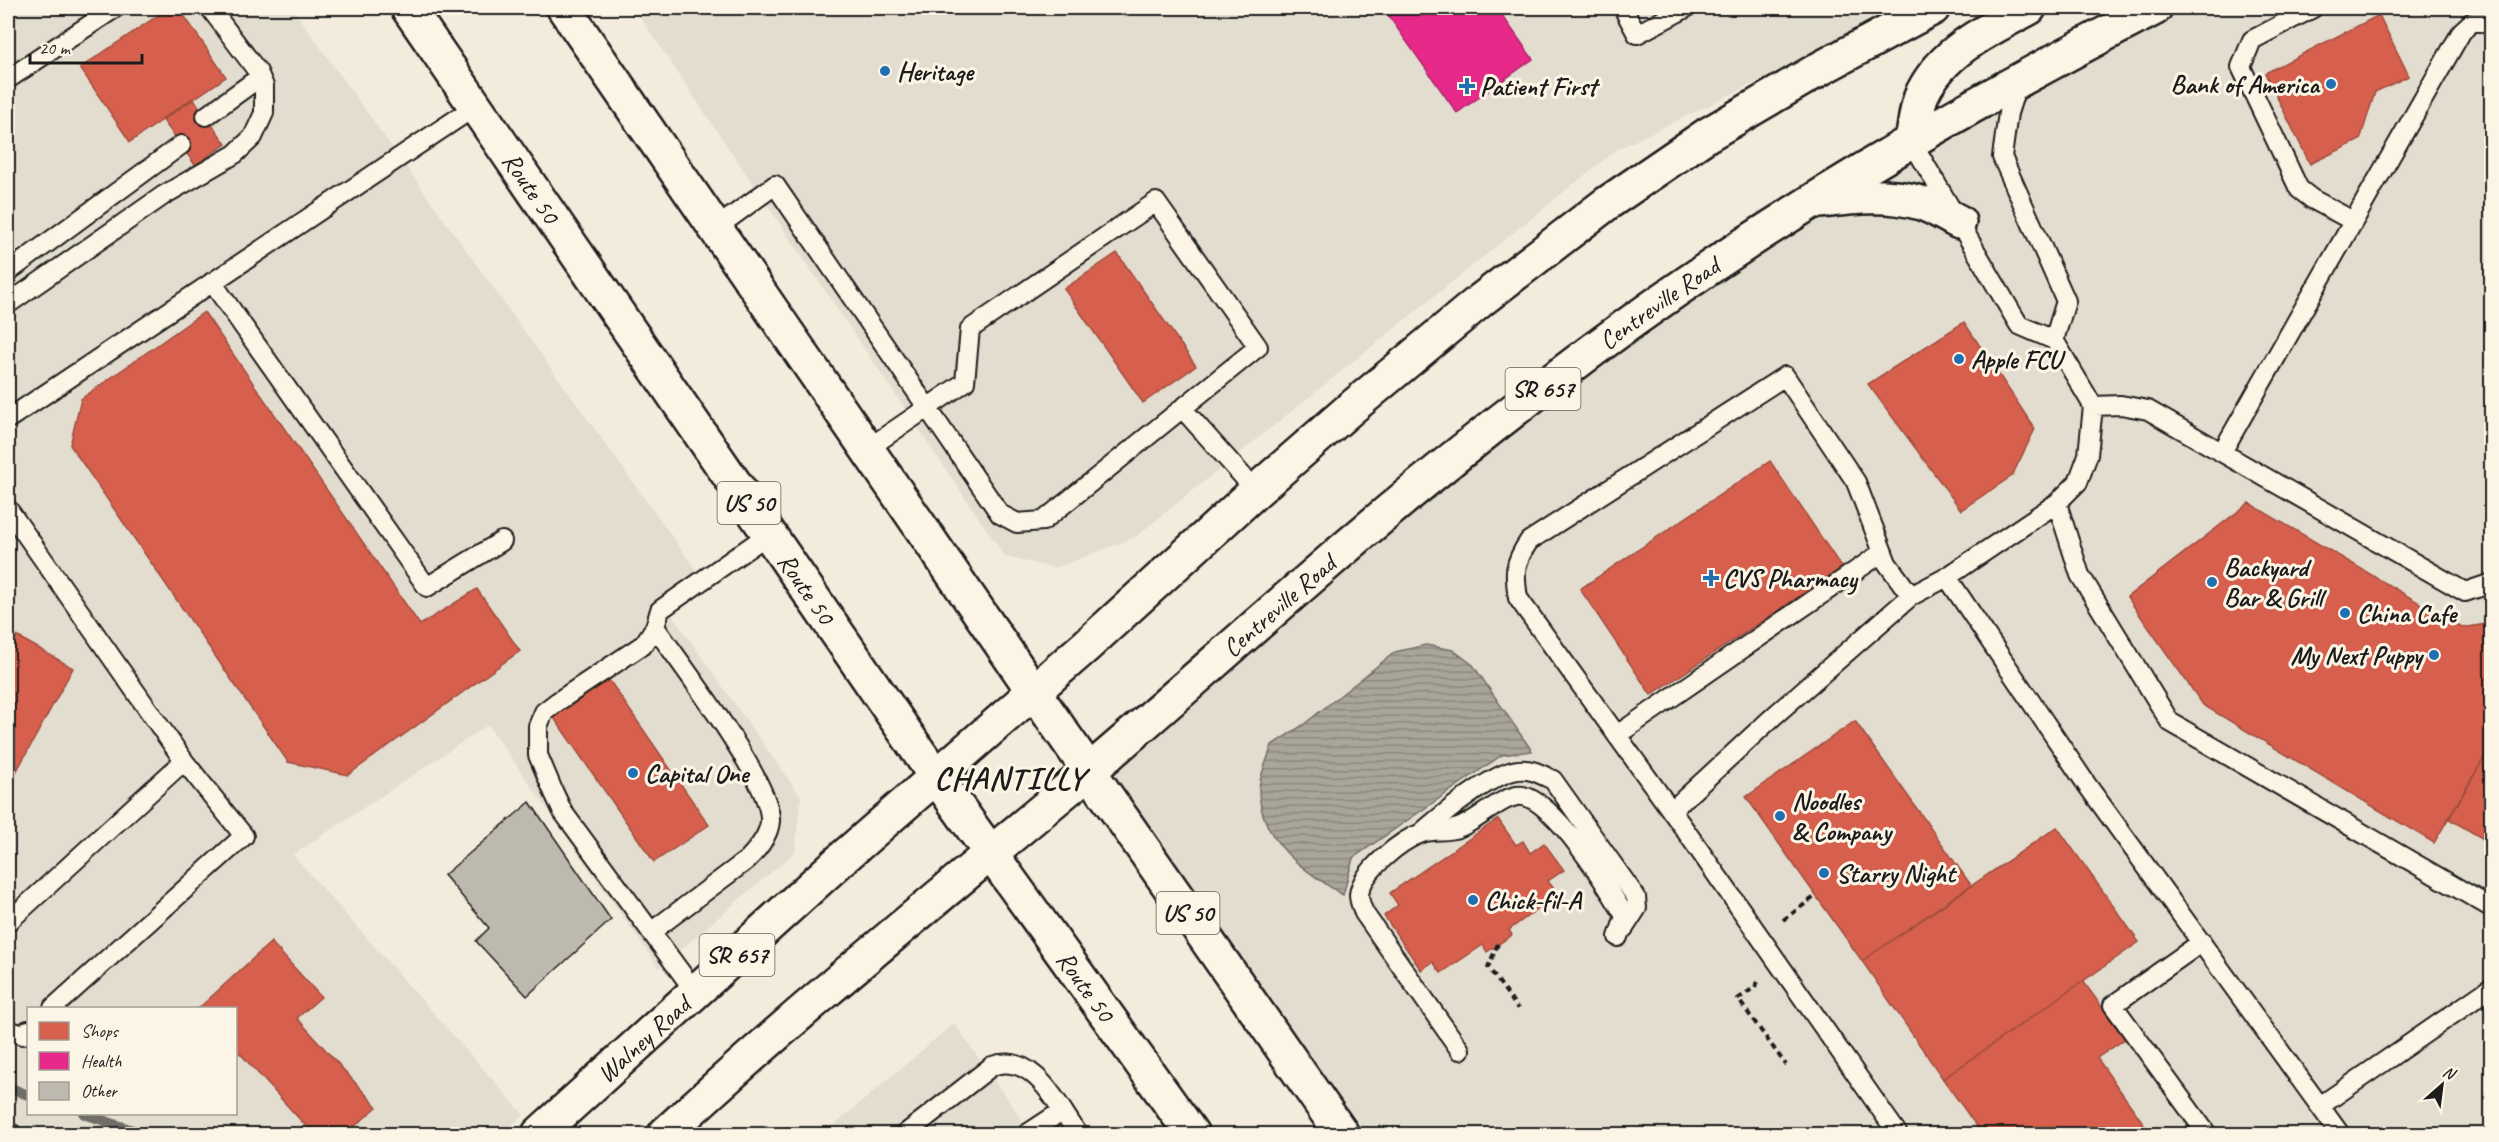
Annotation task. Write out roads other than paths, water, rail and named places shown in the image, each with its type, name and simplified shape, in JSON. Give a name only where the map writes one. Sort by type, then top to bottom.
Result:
[{"type":"main road","name":"Route 50","points":[[408,8],[936,777],[1192,1134]]},
{"type":"main road","name":"US 50","points":[[564,8],[1034,692],[1342,1134]]},
{"type":"main road","name":"SR 657","points":[[936,777],[1350,409],[1481,300],[1605,204],[1707,135],[1823,67],[1933,8]]},
{"type":"main road","points":[[1912,142],[1922,94],[1941,63],[1986,31],[2029,8]]},
{"type":"main road","name":"Centreville Road","points":[[990,853],[1176,697],[1309,579],[1437,471],[1594,350],[1811,202],[2018,82],[2155,8]]},
{"type":"main road","points":[[1811,202],[1873,195],[1921,203],[1959,222]]},
{"type":"main road","name":"Walney Road","points":[[539,1134],[936,777]]},
{"type":"main road","name":"SR 657","points":[[665,1134],[714,1089],[990,853]]},
{"type":"lane","points":[[8,79],[115,8]]},
{"type":"lane","points":[[8,304],[164,195],[235,154],[253,137],[264,113],[262,82],[210,8]]},
{"type":"lane","points":[[1623,8],[1637,34],[1686,8]]},
{"type":"lane","points":[[2313,8],[2252,40],[2241,67],[2299,189],[2312,199],[2354,221]]},
{"type":"lane","points":[[2222,452],[2462,31],[2472,22],[2485,19]]},
{"type":"lane","points":[[208,120],[262,82]]},
{"type":"lane","points":[[2018,82],[2007,113],[2002,158],[2066,301],[2054,340]]},
{"type":"lane","points":[[8,419],[476,106]]},
{"type":"lane","points":[[8,256],[178,141],[8,272]]},
{"type":"lane","points":[[1671,811],[1775,715],[1911,596],[1947,577],[2057,502],[2078,482],[2088,455],[2093,406],[2054,340],[2019,325],[1912,142]]},
{"type":"lane","points":[[716,228],[776,185],[928,408],[1000,514],[1017,523],[1043,521],[1258,346],[1156,202],[970,328],[965,382],[928,408],[867,449]]},
{"type":"lane","points":[[212,282],[427,587],[502,541]]},
{"type":"lane","points":[[1898,1134],[1518,598],[1514,577],[1517,559],[1529,541],[1785,376],[1856,482],[1887,563],[1911,596]]},
{"type":"lane","points":[[2093,406],[2121,405],[2148,410],[2465,592],[2492,583]]},
{"type":"lane","points":[[1182,408],[1256,491]]},
{"type":"lane","points":[[2057,502],[2080,575],[2170,722],[2492,908]]},
{"type":"lane","points":[[8,509],[184,761],[244,836],[54,1007]]},
{"type":"lane","points":[[696,993],[563,812],[538,756],[538,726],[543,712],[644,644],[655,627],[660,610],[770,533]]},
{"type":"lane","points":[[1617,735],[1883,552]]},
{"type":"lane","points":[[1947,577],[2087,785],[2340,1134]]},
{"type":"lane","points":[[651,932],[747,860],[760,847],[770,822],[768,802],[755,776],[655,627]]},
{"type":"lane","points":[[8,922],[184,761]]},
{"type":"lane","points":[[1421,833],[1458,829],[1508,799],[1522,796],[1542,803],[1560,822],[1625,916],[1618,938],[1637,908],[1635,897],[1553,780],[1537,772],[1517,770],[1486,784],[1448,810],[1421,833],[1377,862],[1363,882],[1359,897],[1364,913],[1461,1050]]},
{"type":"lane","points":[[2202,942],[2114,1005],[2207,1134]]},
{"type":"lane","points":[[2320,1106],[2492,987]]},
{"type":"lane","points":[[8,1030],[23,1035],[27,1031]]},
{"type":"lane","points":[[905,1134],[992,1066],[1003,1062],[1019,1065],[1037,1075],[1078,1134]]},
{"type":"lane","points":[[1027,1134],[1062,1112]]},
{"type":"waterway","points":[[8,1087],[27,1095]]},
{"type":"waterway","points":[[87,1115],[145,1134]]},
{"type":"place","name":"Heritage","points":[[885,71]]},
{"type":"place","name":"Bank of America","points":[[2331,84]]},
{"type":"place","name":"Patient First","points":[[1467,86]]},
{"type":"place","name":"Apple FCU","points":[[1959,359]]},
{"type":"place","name":"CVS Pharmacy","points":[[1711,578]]},
{"type":"place","name":"Backyard Bar & Grill","points":[[2212,582]]},
{"type":"place","name":"China Cafe","points":[[2345,613]]},
{"type":"place","name":"My Next Puppy","points":[[2434,655]]},
{"type":"place","name":"Capital One","points":[[633,773]]},
{"type":"place","name":"Noodles & Company","points":[[1780,816]]},
{"type":"place","name":"Starry Night","points":[[1824,873]]},
{"type":"place","name":"Chick-fil-A","points":[[1473,900]]},
{"type":"district","name":"CHANTILLY","points":[[1010,778]]}]
